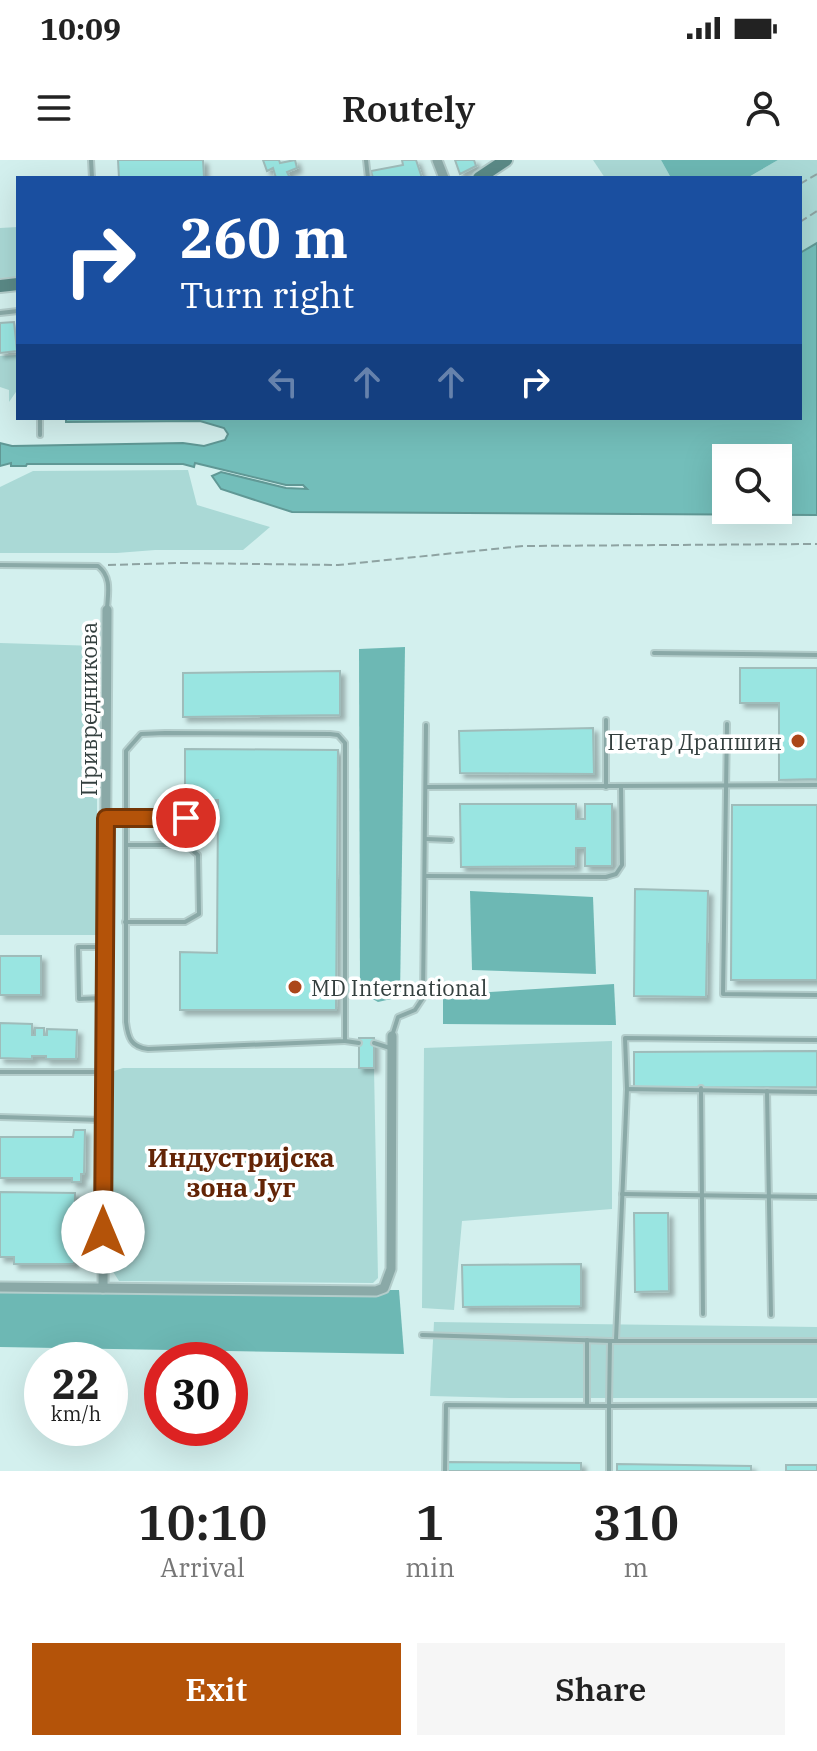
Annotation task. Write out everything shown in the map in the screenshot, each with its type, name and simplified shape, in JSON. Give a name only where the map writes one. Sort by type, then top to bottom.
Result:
[{"type":"street","points":[[482,176],[506,160]]},
{"type":"street","name":"Привредникова","points":[[103,1288],[107,610]]},
{"type":"street","points":[[0,1287],[376,1291],[384,1288],[391,1269],[392,1036]]},
{"type":"lane","points":[[40,420],[40,435]]},
{"type":"lane","points":[[0,565],[98,566],[108,578],[107,610]]},
{"type":"lane","points":[[654,653],[817,655]]},
{"type":"lane","points":[[606,720],[606,787]]},
{"type":"lane","points":[[727,724],[723,994],[817,995]]},
{"type":"lane","points":[[392,1036],[398,1017],[415,1010],[423,998],[426,725]]},
{"type":"lane","points":[[345,1041],[345,743],[338,735],[330,734],[141,734],[126,751],[126,1022],[129,1037],[138,1048],[359,1043]]},
{"type":"lane","points":[[426,787],[817,785]]},
{"type":"lane","points":[[425,876],[606,877],[616,874],[622,865],[621,787]]},
{"type":"lane","points":[[106,818],[186,818]]},
{"type":"lane","points":[[426,839],[451,840]]},
{"type":"lane","points":[[125,922],[185,922],[199,914],[198,855],[192,849],[186,845],[127,845]]},
{"type":"lane","points":[[105,947],[78,947],[79,999],[105,998]]},
{"type":"lane","points":[[609,1471],[609,1406],[627,1089],[625,1038],[817,1040]]},
{"type":"lane","points":[[374,1043],[392,1049]]},
{"type":"lane","points":[[0,1072],[104,1072]]},
{"type":"lane","points":[[701,1088],[703,1314]]},
{"type":"lane","points":[[627,1089],[817,1092]]},
{"type":"lane","points":[[767,1091],[771,1315]]},
{"type":"lane","points":[[0,1117],[104,1120]]},
{"type":"lane","points":[[622,1194],[817,1197]]},
{"type":"lane","points":[[422,1335],[613,1341],[817,1341]]},
{"type":"lane","points":[[587,1340],[587,1405]]},
{"type":"lane","points":[[445,1471],[446,1405],[817,1405]]},
{"type":"path","points":[[98,566],[178,563],[338,565],[523,546],[817,544]]},
{"type":"shaded area","points":[[593,160],[661,160],[670,176],[604,176]]},
{"type":"shaded area","points":[[661,160],[778,160],[750,176],[670,176]]},
{"type":"shaded area","points":[[778,160],[817,160],[817,243],[802,252],[802,176],[750,176]]},
{"type":"shaded area","points":[[16,227],[16,277],[0,278],[0,228]]},
{"type":"shaded area","points":[[817,243],[817,515],[792,515],[792,444],[712,444],[712,514],[292,512],[221,489],[212,476],[221,472],[286,488],[307,489],[303,485],[286,485],[195,463],[194,467],[183,464],[11,466],[11,463],[0,466],[0,443],[12,446],[183,443],[204,446],[225,440],[228,434],[224,428],[200,421],[66,420],[802,420],[802,252]]},
{"type":"shaded area","points":[[16,355],[16,392],[9,402],[9,390],[0,387],[0,356]]},
{"type":"shaded area","points":[[188,470],[197,505],[270,527],[243,550],[0,553],[0,487],[33,471]]},
{"type":"shaded area","points":[[0,643],[97,646],[97,935],[0,935]]},
{"type":"shaded area","points":[[405,647],[400,997],[378,1002],[360,992],[359,649]]},
{"type":"shaded area","points":[[470,891],[593,897],[596,974],[472,970]]},
{"type":"shaded area","points":[[614,984],[616,1025],[443,1024],[443,995]]},
{"type":"shaded area","points":[[612,1041],[612,1209],[462,1221],[454,1310],[422,1308],[424,1048]]},
{"type":"shaded area","points":[[123,1068],[374,1068],[378,1278],[373,1283],[119,1281],[112,1270],[114,1071]]},
{"type":"shaded area","points":[[399,1290],[404,1354],[248,1351],[248,1342],[144,1342],[144,1349],[128,1349],[128,1342],[24,1342],[24,1347],[0,1347],[0,1291]]},
{"type":"shaded area","points":[[434,1322],[817,1327],[817,1398],[430,1396]]},
{"type":"building","points":[[118,160],[203,160],[204,176],[119,176]]},
{"type":"building","points":[[263,160],[279,160],[280,163],[295,160],[297,168],[287,172],[289,176],[275,176],[273,168],[267,171]]},
{"type":"building","points":[[402,160],[416,160],[421,176],[372,176],[371,171],[403,165]]},
{"type":"building","points":[[455,160],[474,160],[476,166],[460,174]]},
{"type":"building","points":[[14,322],[16,351],[0,353],[0,323]]},
{"type":"building","name":"Петар Драпшин","points":[[740,668],[817,668],[817,779],[779,780],[779,703],[740,703]]},
{"type":"building","points":[[340,671],[340,715],[183,717],[183,673]]},
{"type":"building","points":[[593,728],[594,774],[460,773],[459,731]]},
{"type":"building","points":[[185,749],[338,750],[336,1010],[180,1010],[180,952],[217,953],[218,800],[185,800]]},
{"type":"building","points":[[460,804],[576,804],[576,819],[585,819],[585,804],[612,804],[612,866],[585,866],[585,848],[576,848],[576,866],[461,867]]},
{"type":"building","points":[[732,805],[817,805],[817,980],[731,980]]},
{"type":"building","points":[[635,889],[708,891],[706,997],[634,996]]},
{"type":"building","points":[[0,956],[41,956],[41,995],[0,995]]},
{"type":"building","points":[[0,1023],[32,1024],[32,1035],[35,1035],[35,1028],[44,1028],[44,1035],[47,1035],[47,1029],[77,1030],[76,1059],[46,1059],[46,1056],[0,1058]]},
{"type":"building","points":[[359,1038],[374,1038],[374,1068],[359,1068]]},
{"type":"building","points":[[817,1051],[817,1087],[634,1088],[634,1052]]},
{"type":"building","points":[[74,1130],[85,1130],[81,1182],[72,1182],[72,1178],[0,1178],[0,1137],[73,1137]]},
{"type":"building","points":[[0,1192],[75,1193],[74,1264],[14,1264],[14,1257],[0,1257]]},
{"type":"building","points":[[634,1213],[668,1213],[669,1291],[635,1292]]},
{"type":"building","points":[[581,1264],[581,1306],[463,1307],[462,1265]]},
{"type":"building","points":[[447,1462],[581,1463],[581,1471],[446,1471]]},
{"type":"building","points":[[617,1464],[751,1466],[751,1471],[617,1471]]},
{"type":"building","points":[[786,1465],[817,1465],[817,1471],[786,1471]]},
{"type":"place","name":"Петар Драпшин","points":[[798,741]]},
{"type":"place","name":"MD International","points":[[295,987]]},
{"type":"district","name":"Индустријска зона Југ","points":[[241,1172]]},
{"type":"route","points":[[103,1232],[106,818],[186,818]]}]
